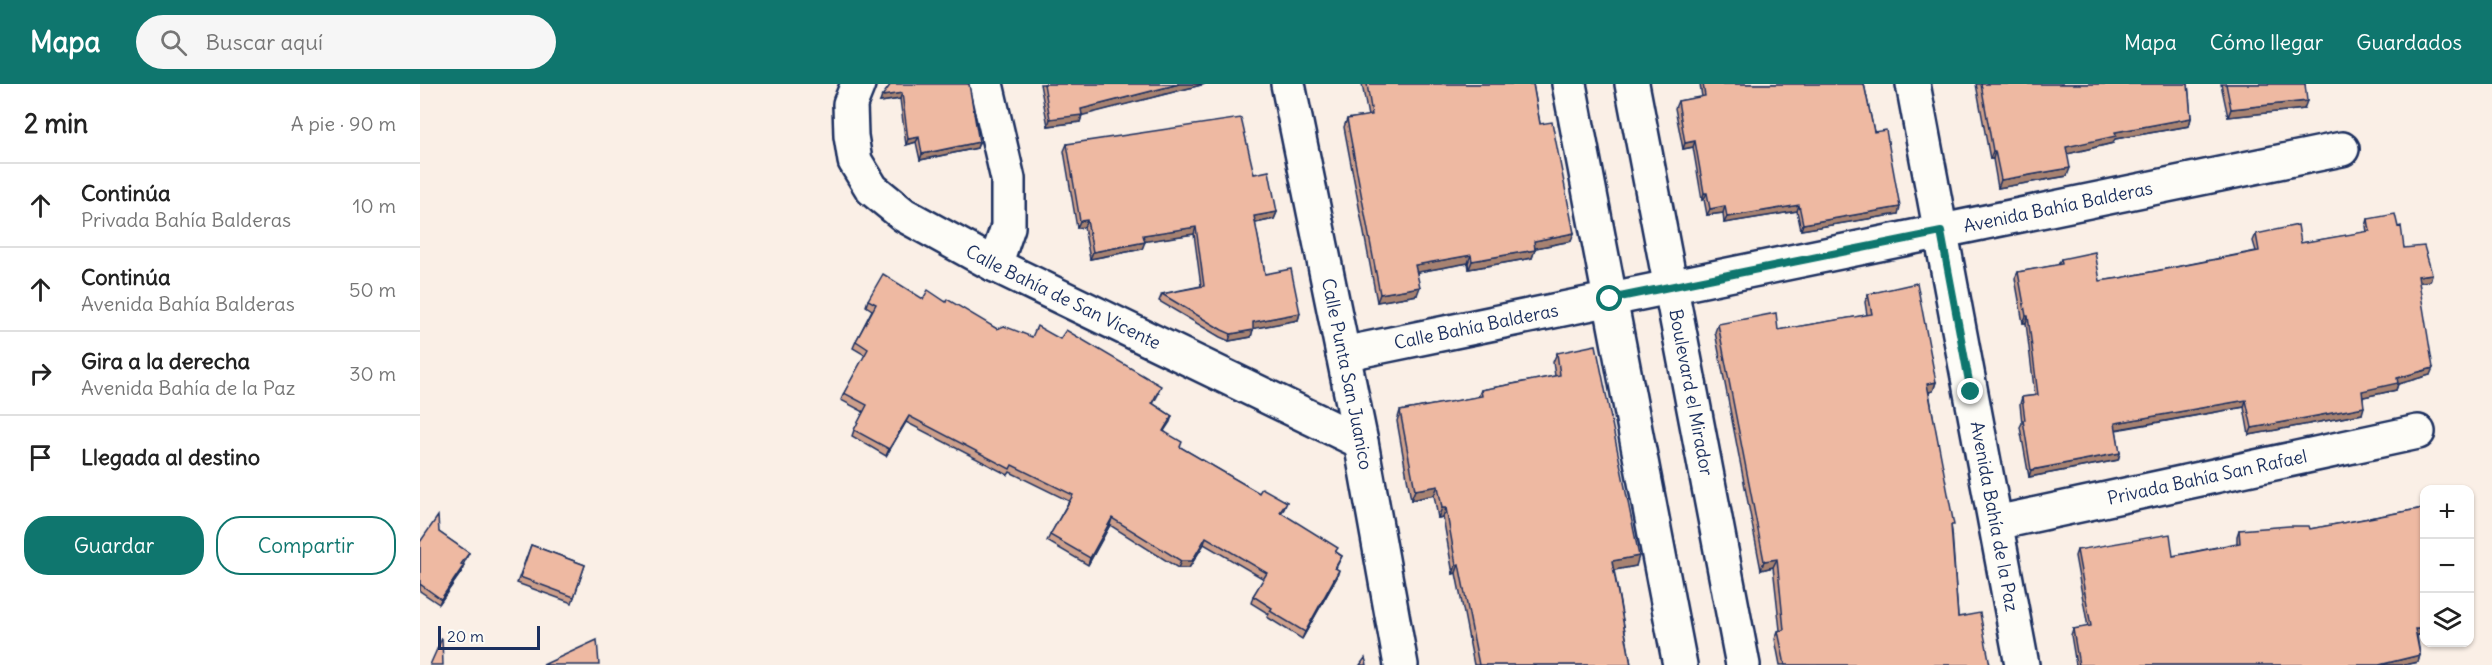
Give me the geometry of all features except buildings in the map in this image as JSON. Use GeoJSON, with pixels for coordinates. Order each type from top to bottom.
{"type":"FeatureCollection","features":[{"type":"Feature","properties":{"kind":"street","name":"Calle Bahía de San Vicente"},"geometry":{"type":"LineString","coordinates":[[858,84],[850,104],[851,136],[855,161],[872,189],[904,215],[995,266],[1361,442]]}},
{"type":"Feature","properties":{"kind":"street"},"geometry":{"type":"LineString","coordinates":[[986,84],[1008,179],[1008,227],[995,266]]}},
{"type":"Feature","properties":{"kind":"street","name":"Calle Punta San Juanico"},"geometry":{"type":"LineString","coordinates":[[1288,84],[1361,442],[1401,665]]}},
{"type":"Feature","properties":{"kind":"street"},"geometry":{"type":"LineString","coordinates":[[1569,84],[1680,665]]}},
{"type":"Feature","properties":{"kind":"street","name":"Boulevard el Mirador"},"geometry":{"type":"LineString","coordinates":[[1632,84],[1743,665]]}},
{"type":"Feature","properties":{"kind":"street","name":"Avenida Bahía de la Paz"},"geometry":{"type":"LineString","coordinates":[[1913,84],[2022,665]]}},
{"type":"Feature","properties":{"kind":"street","name":"Avenida Bahía Balderas"},"geometry":{"type":"LineString","coordinates":[[1610,299],[2342,149]]}},
{"type":"Feature","properties":{"kind":"street","name":"Calle Bahía Balderas"},"geometry":{"type":"LineString","coordinates":[[1343,354],[1610,299]]}},
{"type":"Feature","properties":{"kind":"street","name":"Privada Bahía San Rafael"},"geometry":{"type":"LineString","coordinates":[[1996,523],[2418,432]]}},
{"type":"Feature","properties":{"kind":"route"},"geometry":{"type":"LineString","coordinates":[[1610,299],[1941,232],[1971,392]]}}]}
